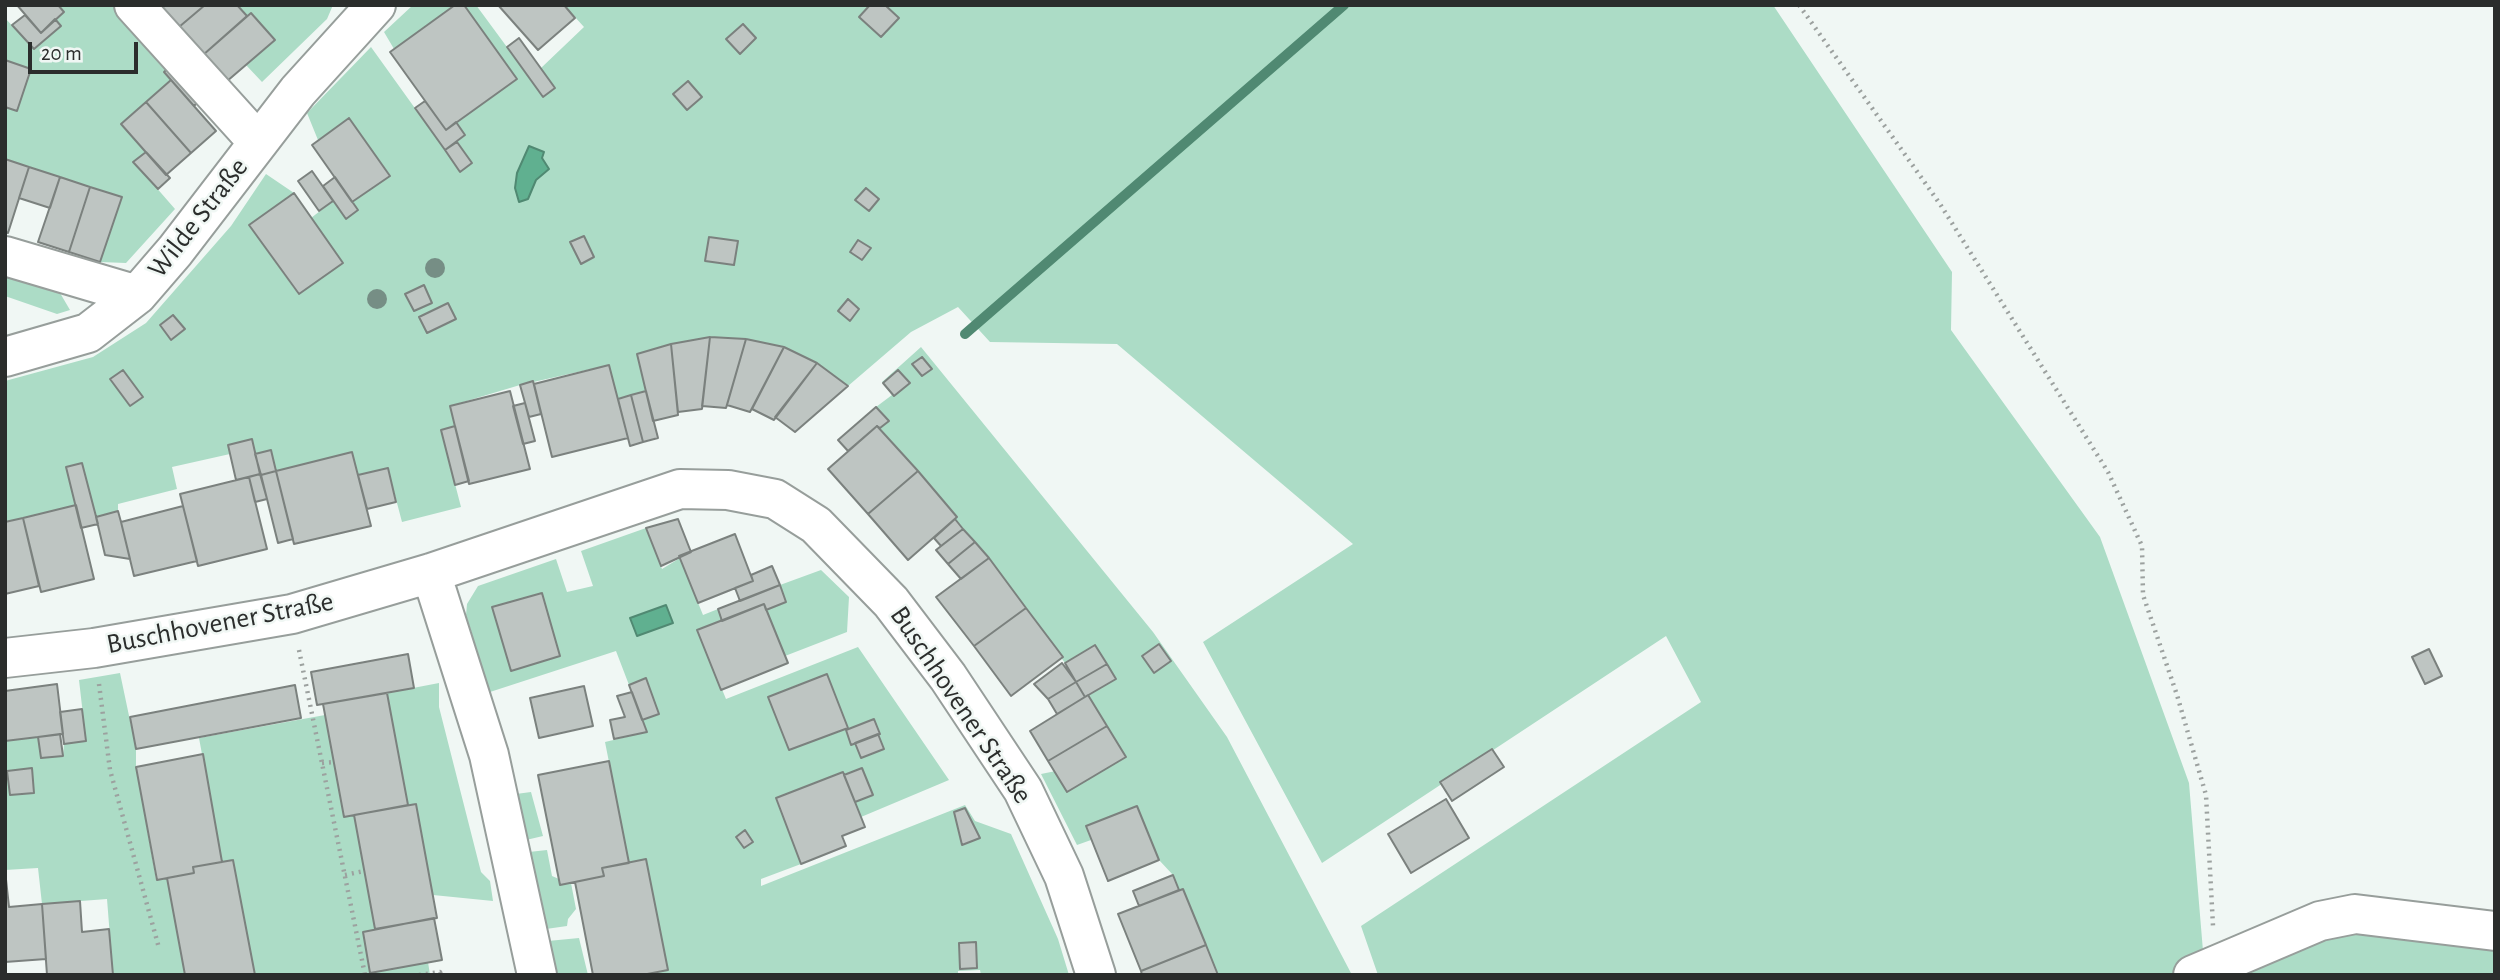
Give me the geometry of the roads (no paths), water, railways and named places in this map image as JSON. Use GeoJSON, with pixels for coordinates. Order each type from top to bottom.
{"type":"FeatureCollection","features":[{"type":"Feature","properties":{"kind":"street","name":"Wilde Straße"},"geometry":{"type":"LineString","coordinates":[[134,5],[257,141]]}},
{"type":"Feature","properties":{"kind":"street","name":"Wilde Straße"},"geometry":{"type":"LineString","coordinates":[[5,357],[88,333],[137,295],[175,251],[257,141],[375,5]]}},
{"type":"Feature","properties":{"kind":"street","name":"Wilde Straße"},"geometry":{"type":"LineString","coordinates":[[5,256],[137,295]]}},
{"type":"Feature","properties":{"kind":"street","name":"Buschhovener Straße"},"geometry":{"type":"LineString","coordinates":[[5,659],[94,648],[292,614],[431,573],[680,489],[728,490],[775,499],[817,525],[891,602],[948,677],[1023,790],[1064,876],[1096,975]]}},
{"type":"Feature","properties":{"kind":"street"},"geometry":{"type":"LineString","coordinates":[[431,573],[489,755],[537,975]]}},
{"type":"Feature","properties":{"kind":"street"},"geometry":{"type":"LineString","coordinates":[[2204,970],[2320,921],[2355,914],[2495,931]]}},
{"type":"Feature","properties":{"kind":"waterway"},"geometry":{"type":"LineString","coordinates":[[965,334],[1344,5]]}}]}
